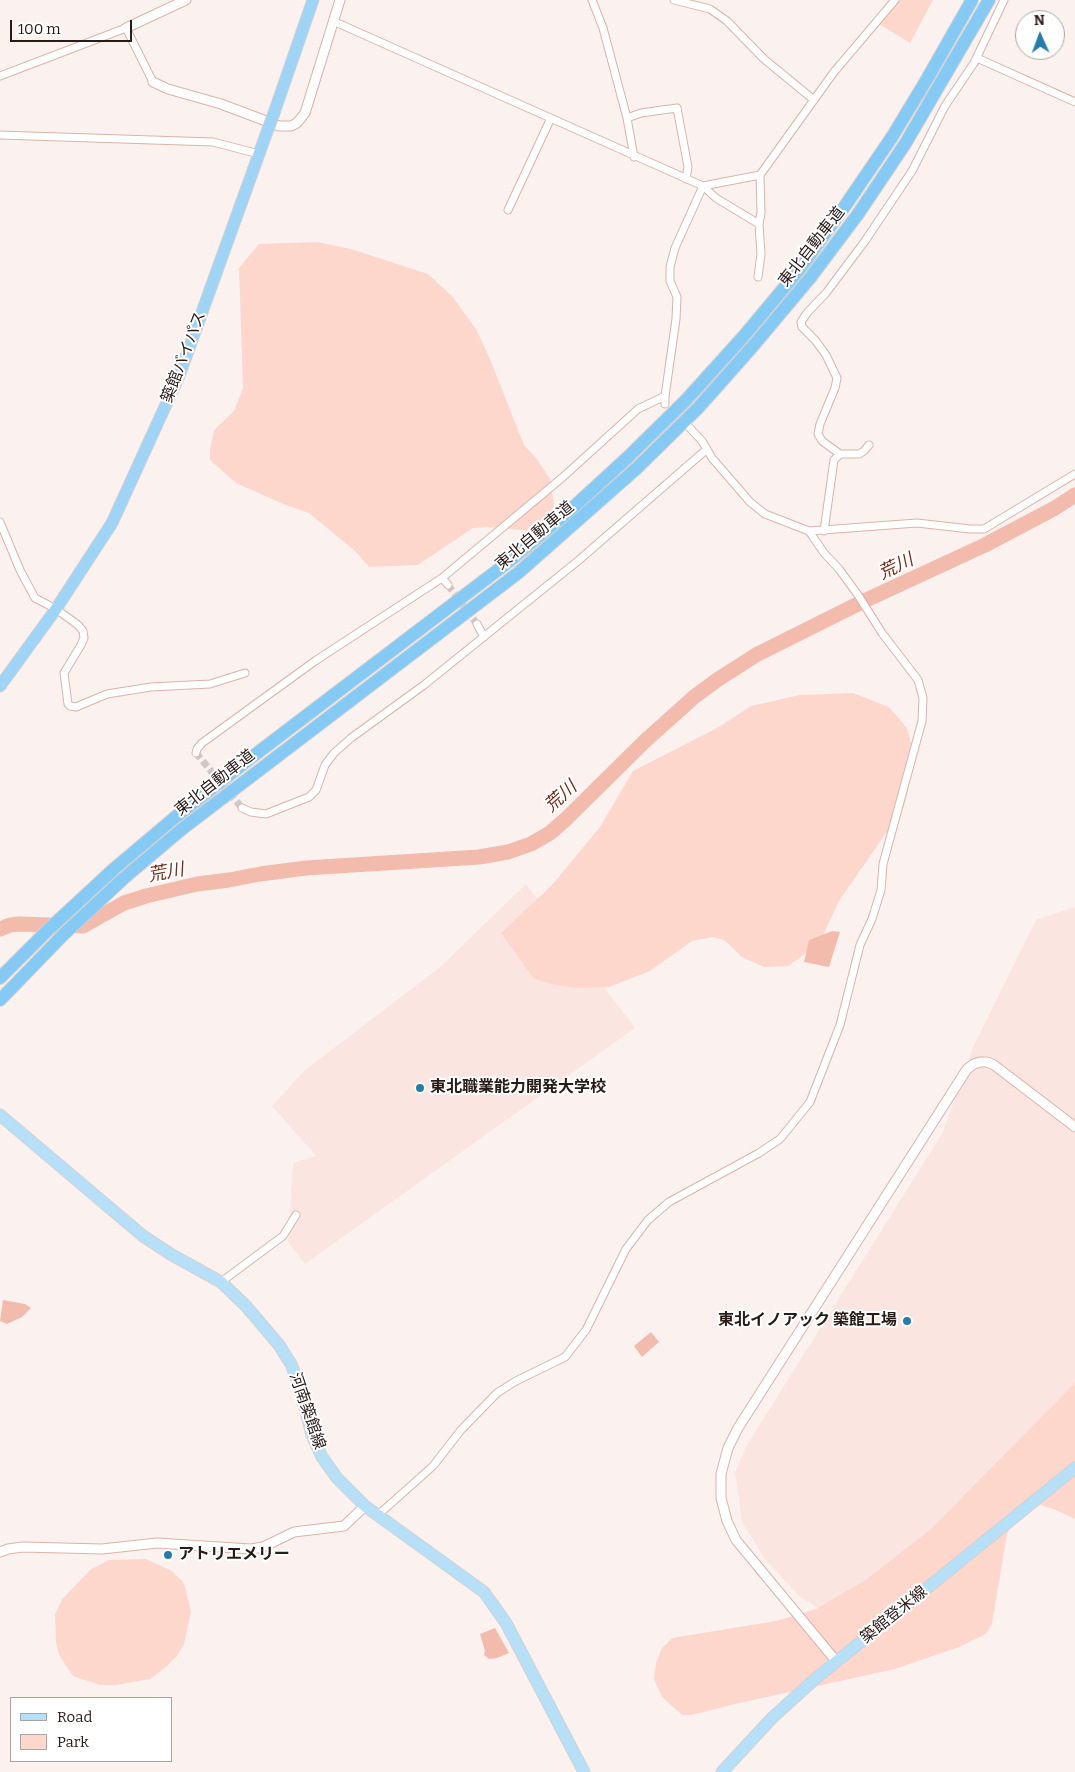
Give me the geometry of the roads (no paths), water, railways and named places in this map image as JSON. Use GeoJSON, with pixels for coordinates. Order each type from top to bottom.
{"type":"FeatureCollection","features":[{"type":"Feature","properties":{"kind":"highway","name":"築館バイパス"},"geometry":{"type":"LineString","coordinates":[[0,686],[56,610],[112,523],[179,376],[313,0]]}},
{"type":"Feature","properties":{"kind":"highway","name":"東北自動車道"},"geometry":{"type":"LineString","coordinates":[[0,978],[73,906],[180,813],[508,563],[567,513],[686,400],[743,337],[792,277],[845,206],[907,112],[972,0]]}},
{"type":"Feature","properties":{"kind":"highway","name":"東北自動車道"},"geometry":{"type":"LineString","coordinates":[[0,1000],[44,953],[182,829],[518,573],[637,468],[698,408],[810,278],[858,214],[905,144],[989,0]]}},
{"type":"Feature","properties":{"kind":"main road","name":"河南築館線"},"geometry":{"type":"LineString","coordinates":[[0,1115],[143,1236],[172,1255],[221,1282],[246,1306],[291,1364],[299,1385],[312,1435],[322,1457],[338,1478],[365,1506],[484,1592],[506,1623],[584,1772]]}},
{"type":"Feature","properties":{"kind":"main road","name":"築館登米線"},"geometry":{"type":"LineString","coordinates":[[722,1772],[772,1718],[836,1661],[1075,1468]]}},
{"type":"Feature","properties":{"kind":"street"},"geometry":{"type":"LineString","coordinates":[[0,76],[126,28],[186,0]]}},
{"type":"Feature","properties":{"kind":"street"},"geometry":{"type":"LineString","coordinates":[[126,28],[153,82],[168,89],[221,104],[279,126],[291,126],[297,123],[305,113],[340,0]]}},
{"type":"Feature","properties":{"kind":"street"},"geometry":{"type":"LineString","coordinates":[[592,0],[603,28],[627,118],[634,157]]}},
{"type":"Feature","properties":{"kind":"street"},"geometry":{"type":"LineString","coordinates":[[674,0],[710,9],[727,21],[764,59],[814,100]]}},
{"type":"Feature","properties":{"kind":"street"},"geometry":{"type":"LineString","coordinates":[[758,277],[760,254],[758,224],[761,213],[760,175],[834,72],[895,0]]}},
{"type":"Feature","properties":{"kind":"street"},"geometry":{"type":"LineString","coordinates":[[869,445],[859,454],[840,454],[822,441],[818,434],[837,378],[826,355],[815,340],[802,328],[801,322],[826,293],[885,212],[912,171],[945,106],[977,58],[1004,0]]}},
{"type":"Feature","properties":{"kind":"street"},"geometry":{"type":"LineString","coordinates":[[333,21],[634,157],[703,186],[716,198],[758,224]]}},
{"type":"Feature","properties":{"kind":"street"},"geometry":{"type":"LineString","coordinates":[[977,58],[1075,102]]}},
{"type":"Feature","properties":{"kind":"street"},"geometry":{"type":"LineString","coordinates":[[627,118],[641,113],[676,108],[688,166],[686,179]]}},
{"type":"Feature","properties":{"kind":"street"},"geometry":{"type":"LineString","coordinates":[[508,210],[551,118]]}},
{"type":"Feature","properties":{"kind":"street"},"geometry":{"type":"LineString","coordinates":[[0,135],[213,142],[258,154]]}},
{"type":"Feature","properties":{"kind":"street"},"geometry":{"type":"LineString","coordinates":[[703,186],[760,175]]}},
{"type":"Feature","properties":{"kind":"street"},"geometry":{"type":"LineString","coordinates":[[196,753],[202,743],[315,661],[442,578],[563,477],[638,409],[665,400],[676,320],[677,297],[670,281],[670,267],[675,248],[703,186]]}},
{"type":"Feature","properties":{"kind":"street"},"geometry":{"type":"LineString","coordinates":[[688,426],[702,440],[712,458],[750,502],[765,514],[811,533],[917,523],[984,529],[1075,474]]}},
{"type":"Feature","properties":{"kind":"street"},"geometry":{"type":"LineString","coordinates":[[242,808],[251,812],[266,814],[309,797],[316,790],[325,765],[334,753],[351,738],[424,685],[580,560],[707,449]]}},
{"type":"Feature","properties":{"kind":"street"},"geometry":{"type":"LineString","coordinates":[[824,531],[834,460],[840,454]]}},
{"type":"Feature","properties":{"kind":"street"},"geometry":{"type":"LineString","coordinates":[[0,522],[20,570],[35,598],[78,624],[83,631],[84,638],[81,645],[64,673],[68,704],[70,706],[76,706],[107,694],[150,687],[210,684],[245,673]]}},
{"type":"Feature","properties":{"kind":"street"},"geometry":{"type":"LineString","coordinates":[[378,1515],[433,1466],[461,1430],[497,1393],[516,1381],[565,1357],[586,1330],[626,1250],[648,1220],[669,1202],[759,1153],[780,1139],[810,1102],[840,1025],[860,945],[872,919],[881,890],[886,849],[922,721],[924,698],[918,680],[872,618],[858,595],[820,548],[811,533]]}},
{"type":"Feature","properties":{"kind":"street"},"geometry":{"type":"LineString","coordinates":[[442,578],[448,585]]}},
{"type":"Feature","properties":{"kind":"street"},"geometry":{"type":"LineString","coordinates":[[476,624],[484,637]]}},
{"type":"Feature","properties":{"kind":"street"},"geometry":{"type":"LineString","coordinates":[[836,1661],[736,1540],[727,1521],[721,1498],[721,1474],[728,1448],[738,1428],[967,1069],[980,1062],[994,1065],[1075,1127]]}},
{"type":"Feature","properties":{"kind":"street"},"geometry":{"type":"LineString","coordinates":[[221,1282],[283,1236],[296,1214]]}},
{"type":"Feature","properties":{"kind":"street"},"geometry":{"type":"LineString","coordinates":[[0,1552],[23,1547],[102,1549],[157,1543],[251,1550],[263,1547],[294,1532],[344,1526],[365,1506]]}},
{"type":"Feature","properties":{"kind":"waterway","name":"荒川"},"geometry":{"type":"LineString","coordinates":[[0,929],[19,924],[83,926],[124,903],[197,884],[306,868],[479,857],[508,852],[531,844],[550,833],[566,819],[645,741],[694,697],[717,680],[756,655],[864,601],[985,545],[1055,508],[1075,495]]}},
{"type":"Feature","properties":{"kind":"tunnel"},"geometry":{"type":"LineString","coordinates":[[448,585],[477,624]]}},
{"type":"Feature","properties":{"kind":"tunnel"},"geometry":{"type":"LineString","coordinates":[[196,753],[242,808]]}},
{"type":"Feature","properties":{"kind":"place","name":"東北職業能力開発大学校"},"geometry":{"type":"Point","coordinates":[420,1088]}},
{"type":"Feature","properties":{"kind":"place","name":"東北イノアック 築館工場"},"geometry":{"type":"Point","coordinates":[907,1321]}},
{"type":"Feature","properties":{"kind":"place","name":"アトリエメリー"},"geometry":{"type":"Point","coordinates":[168,1555]}}]}
